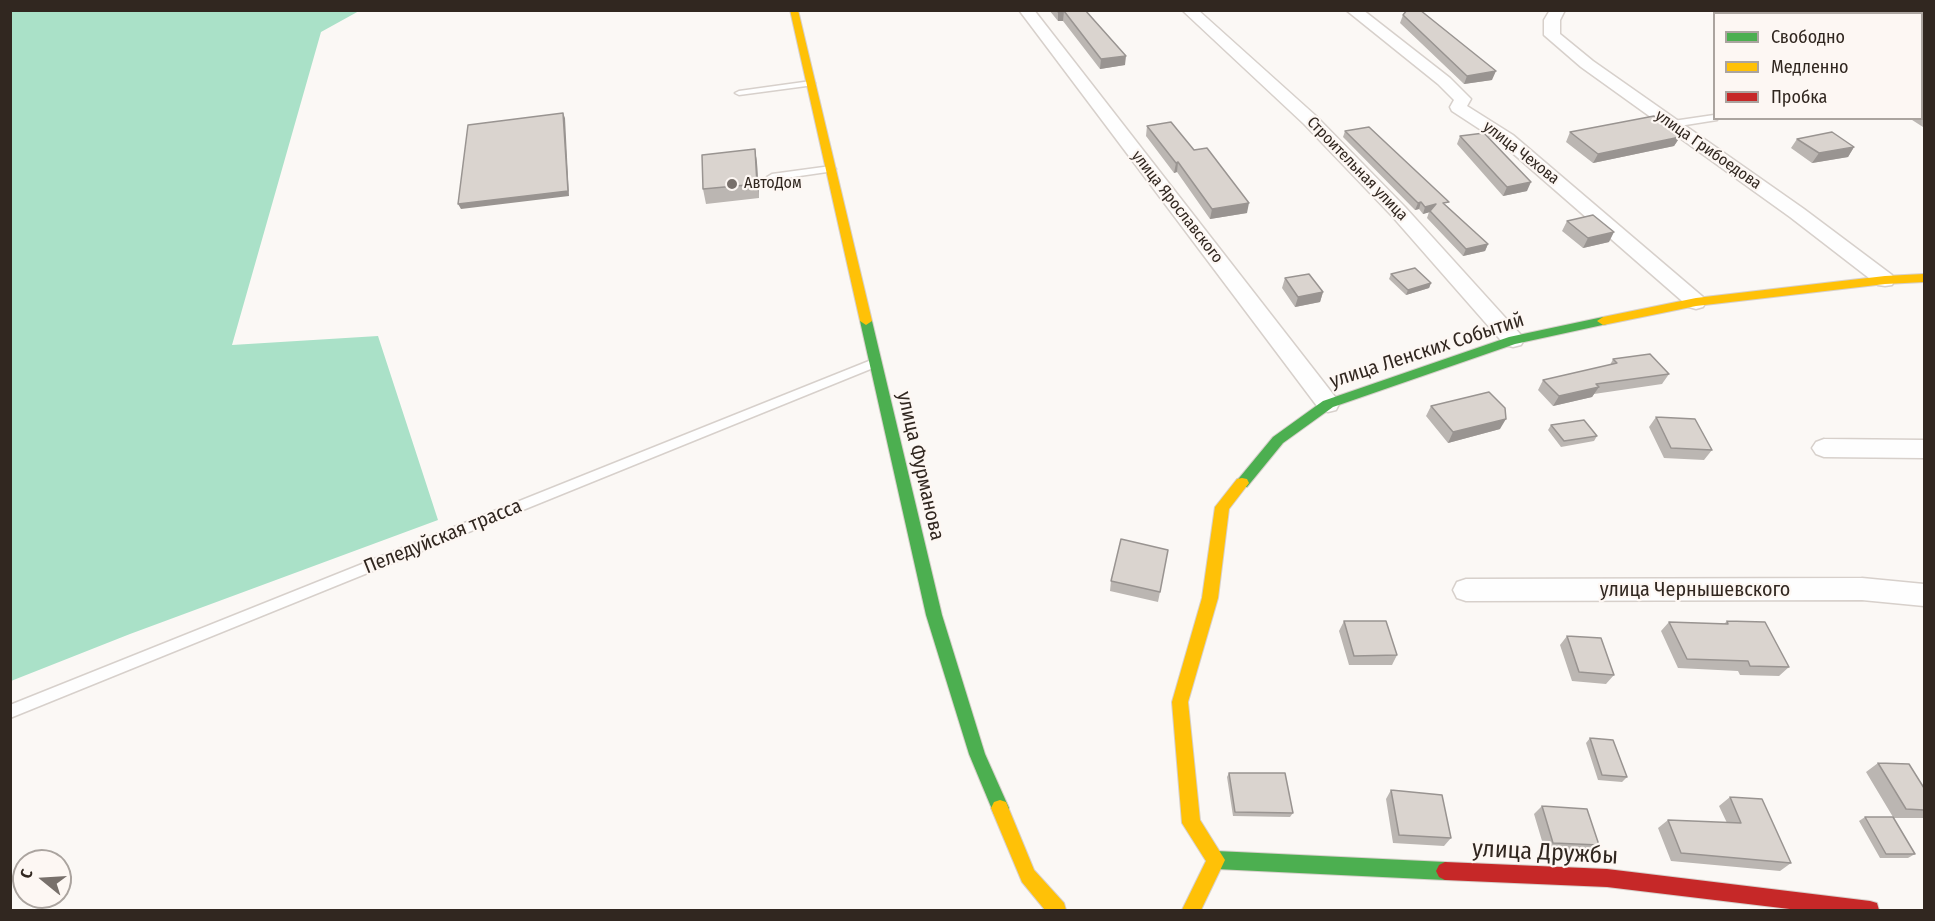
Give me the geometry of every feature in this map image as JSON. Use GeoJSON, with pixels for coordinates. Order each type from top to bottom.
{"type":"FeatureCollection","features":[{"type":"Feature","properties":{"kind":"street","name":"улица Фурманова"},"geometry":{"type":"LineString","coordinates":[[794,10],[934,615],[977,754],[1028,876],[1058,910]]}},
{"type":"Feature","properties":{"kind":"street","name":"улица Ярославского"},"geometry":{"type":"LineString","coordinates":[[1026,10],[1328,404]]}},
{"type":"Feature","properties":{"kind":"street","name":"Строительная улица"},"geometry":{"type":"LineString","coordinates":[[1189,10],[1310,120],[1398,211],[1513,340]]}},
{"type":"Feature","properties":{"kind":"street","name":"улица Чехова"},"geometry":{"type":"LineString","coordinates":[[1353,10],[1412,55],[1463,99],[1458,106],[1507,139],[1695,302]]}},
{"type":"Feature","properties":{"kind":"street","name":"улица Грибоедова"},"geometry":{"type":"LineString","coordinates":[[1558,10],[1552,20],[1552,35],[1587,64],[1797,213],[1885,280]]}},
{"type":"Feature","properties":{"kind":"street","name":"улица Ленских Событий"},"geometry":{"type":"LineString","coordinates":[[1216,860],[1191,823],[1180,702],[1210,598],[1222,507],[1278,440],[1328,404],[1513,340],[1695,302],[1885,280],[1924,278]]}},
{"type":"Feature","properties":{"kind":"street"},"geometry":{"type":"LineString","coordinates":[[1824,448],[1924,449]]}},
{"type":"Feature","properties":{"kind":"street","name":"улица Чернышевского"},"geometry":{"type":"LineString","coordinates":[[1466,590],[1862,589],[1924,595]]}},
{"type":"Feature","properties":{"kind":"street"},"geometry":{"type":"LineString","coordinates":[[1191,910],[1216,860]]}},
{"type":"Feature","properties":{"kind":"street","name":"улица Дружбы"},"geometry":{"type":"LineString","coordinates":[[1216,860],[1607,878],[1870,910]]}},
{"type":"Feature","properties":{"kind":"lane"},"geometry":{"type":"LineString","coordinates":[[739,93],[811,83]]}},
{"type":"Feature","properties":{"kind":"lane"},"geometry":{"type":"LineString","coordinates":[[1672,124],[1713,118]]}},
{"type":"Feature","properties":{"kind":"lane"},"geometry":{"type":"LineString","coordinates":[[772,177],[831,169]]}},
{"type":"Feature","properties":{"kind":"lane","name":"Пеледуйская трасса"},"geometry":{"type":"LineString","coordinates":[[10,712],[876,363]]}},
{"type":"Feature","properties":{"kind":"green space"},"geometry":{"type":"Polygon","coordinates":[[[11,10],[359,11],[321,32],[232,345],[378,336],[438,520],[130,634],[11,681],[11,10]]]}},
{"type":"Feature","properties":{"kind":"building"},"geometry":{"type":"Polygon","coordinates":[[[1057,10],[1085,10],[1126,56],[1101,59],[1064,11],[1058,12],[1057,10]]]}},
{"type":"Feature","properties":{"kind":"building"},"geometry":{"type":"Polygon","coordinates":[[[1407,10],[1420,10],[1496,71],[1467,76],[1403,15],[1407,10]]]}},
{"type":"Feature","properties":{"kind":"building"},"geometry":{"type":"Polygon","coordinates":[[[563,113],[568,191],[458,204],[468,125],[563,113]]]}},
{"type":"Feature","properties":{"kind":"building"},"geometry":{"type":"Polygon","coordinates":[[[1654,116],[1680,137],[1598,154],[1570,132],[1654,116]]]}},
{"type":"Feature","properties":{"kind":"building"},"geometry":{"type":"Polygon","coordinates":[[[1171,122],[1194,150],[1207,148],[1249,203],[1212,209],[1178,162],[1176,163],[1147,126],[1171,122]]]}},
{"type":"Feature","properties":{"kind":"building"},"geometry":{"type":"Polygon","coordinates":[[[1369,127],[1449,202],[1443,203],[1488,244],[1466,249],[1430,211],[1436,204],[1425,207],[1421,202],[1418,203],[1345,131],[1369,127]]]}},
{"type":"Feature","properties":{"kind":"building"},"geometry":{"type":"Polygon","coordinates":[[[1832,132],[1854,147],[1819,153],[1797,139],[1832,132]]]}},
{"type":"Feature","properties":{"kind":"building"},"geometry":{"type":"Polygon","coordinates":[[[1484,133],[1531,182],[1507,187],[1460,136],[1484,133]]]}},
{"type":"Feature","properties":{"kind":"building"},"geometry":{"type":"Polygon","coordinates":[[[755,149],[757,184],[703,189],[702,155],[755,149]]]}},
{"type":"Feature","properties":{"kind":"building"},"geometry":{"type":"Polygon","coordinates":[[[1593,215],[1614,232],[1588,238],[1567,221],[1593,215]]]}},
{"type":"Feature","properties":{"kind":"building"},"geometry":{"type":"Polygon","coordinates":[[[1415,268],[1431,283],[1408,290],[1391,274],[1415,268]]]}},
{"type":"Feature","properties":{"kind":"building"},"geometry":{"type":"Polygon","coordinates":[[[1309,274],[1323,292],[1298,297],[1285,278],[1309,274]]]}},
{"type":"Feature","properties":{"kind":"building"},"geometry":{"type":"Polygon","coordinates":[[[1650,354],[1669,374],[1596,384],[1599,387],[1559,396],[1543,380],[1617,363],[1613,359],[1650,354]]]}},
{"type":"Feature","properties":{"kind":"building"},"geometry":{"type":"Polygon","coordinates":[[[1489,392],[1505,408],[1506,419],[1453,432],[1431,406],[1489,392]]]}},
{"type":"Feature","properties":{"kind":"building"},"geometry":{"type":"Polygon","coordinates":[[[1656,417],[1695,419],[1712,450],[1671,448],[1656,417]]]}},
{"type":"Feature","properties":{"kind":"building"},"geometry":{"type":"Polygon","coordinates":[[[1584,420],[1597,436],[1564,441],[1551,425],[1584,420]]]}},
{"type":"Feature","properties":{"kind":"building"},"geometry":{"type":"Polygon","coordinates":[[[1121,539],[1168,550],[1160,592],[1111,581],[1121,539]]]}},
{"type":"Feature","properties":{"kind":"building"},"geometry":{"type":"Polygon","coordinates":[[[1344,621],[1386,621],[1397,655],[1354,656],[1344,621]]]}},
{"type":"Feature","properties":{"kind":"building"},"geometry":{"type":"Polygon","coordinates":[[[1727,621],[1765,622],[1789,667],[1750,666],[1748,661],[1687,659],[1669,622],[1728,624],[1727,621]]]}},
{"type":"Feature","properties":{"kind":"building"},"geometry":{"type":"Polygon","coordinates":[[[1567,636],[1601,638],[1614,675],[1579,672],[1567,636]]]}},
{"type":"Feature","properties":{"kind":"building"},"geometry":{"type":"Polygon","coordinates":[[[1590,738],[1613,740],[1627,777],[1602,775],[1590,738]]]}},
{"type":"Feature","properties":{"kind":"building"},"geometry":{"type":"Polygon","coordinates":[[[1878,763],[1909,764],[1924,788],[1924,810],[1906,809],[1878,763]]]}},
{"type":"Feature","properties":{"kind":"building"},"geometry":{"type":"Polygon","coordinates":[[[1229,773],[1285,773],[1293,813],[1235,812],[1229,773]]]}},
{"type":"Feature","properties":{"kind":"building"},"geometry":{"type":"Polygon","coordinates":[[[1391,790],[1442,795],[1451,838],[1399,835],[1391,790]]]}},
{"type":"Feature","properties":{"kind":"building"},"geometry":{"type":"Polygon","coordinates":[[[1730,797],[1762,799],[1791,863],[1681,853],[1668,820],[1741,823],[1730,797]]]}},
{"type":"Feature","properties":{"kind":"building"},"geometry":{"type":"Polygon","coordinates":[[[1542,806],[1587,809],[1599,845],[1553,843],[1542,806]]]}},
{"type":"Feature","properties":{"kind":"building"},"geometry":{"type":"Polygon","coordinates":[[[1865,817],[1893,817],[1915,854],[1886,854],[1865,817]]]}},
{"type":"Feature","properties":{"kind":"traffic: fast"},"geometry":{"type":"LineString","coordinates":[[866,321],[934,615],[977,754],[1000,808]]}},
{"type":"Feature","properties":{"kind":"traffic: fast"},"geometry":{"type":"LineString","coordinates":[[1242,483],[1278,440],[1328,404],[1513,340],[1603,321]]}},
{"type":"Feature","properties":{"kind":"traffic: fast"},"geometry":{"type":"LineString","coordinates":[[1216,860],[1445,871]]}},
{"type":"Feature","properties":{"kind":"traffic: slow"},"geometry":{"type":"LineString","coordinates":[[794,10],[866,321]]}},
{"type":"Feature","properties":{"kind":"traffic: slow"},"geometry":{"type":"LineString","coordinates":[[1603,321],[1696,302],[1885,280],[1924,278]]}},
{"type":"Feature","properties":{"kind":"traffic: slow"},"geometry":{"type":"LineString","coordinates":[[1191,910],[1216,860],[1191,823],[1180,702],[1210,598],[1222,507],[1242,483]]}},
{"type":"Feature","properties":{"kind":"traffic: slow"},"geometry":{"type":"LineString","coordinates":[[1000,808],[1028,876],[1057,910]]}},
{"type":"Feature","properties":{"kind":"traffic: jam"},"geometry":{"type":"LineString","coordinates":[[1445,871],[1607,878],[1870,910]]}},
{"type":"Feature","properties":{"kind":"place","name":"АвтоДом"},"geometry":{"type":"Point","coordinates":[732,184]}}]}
